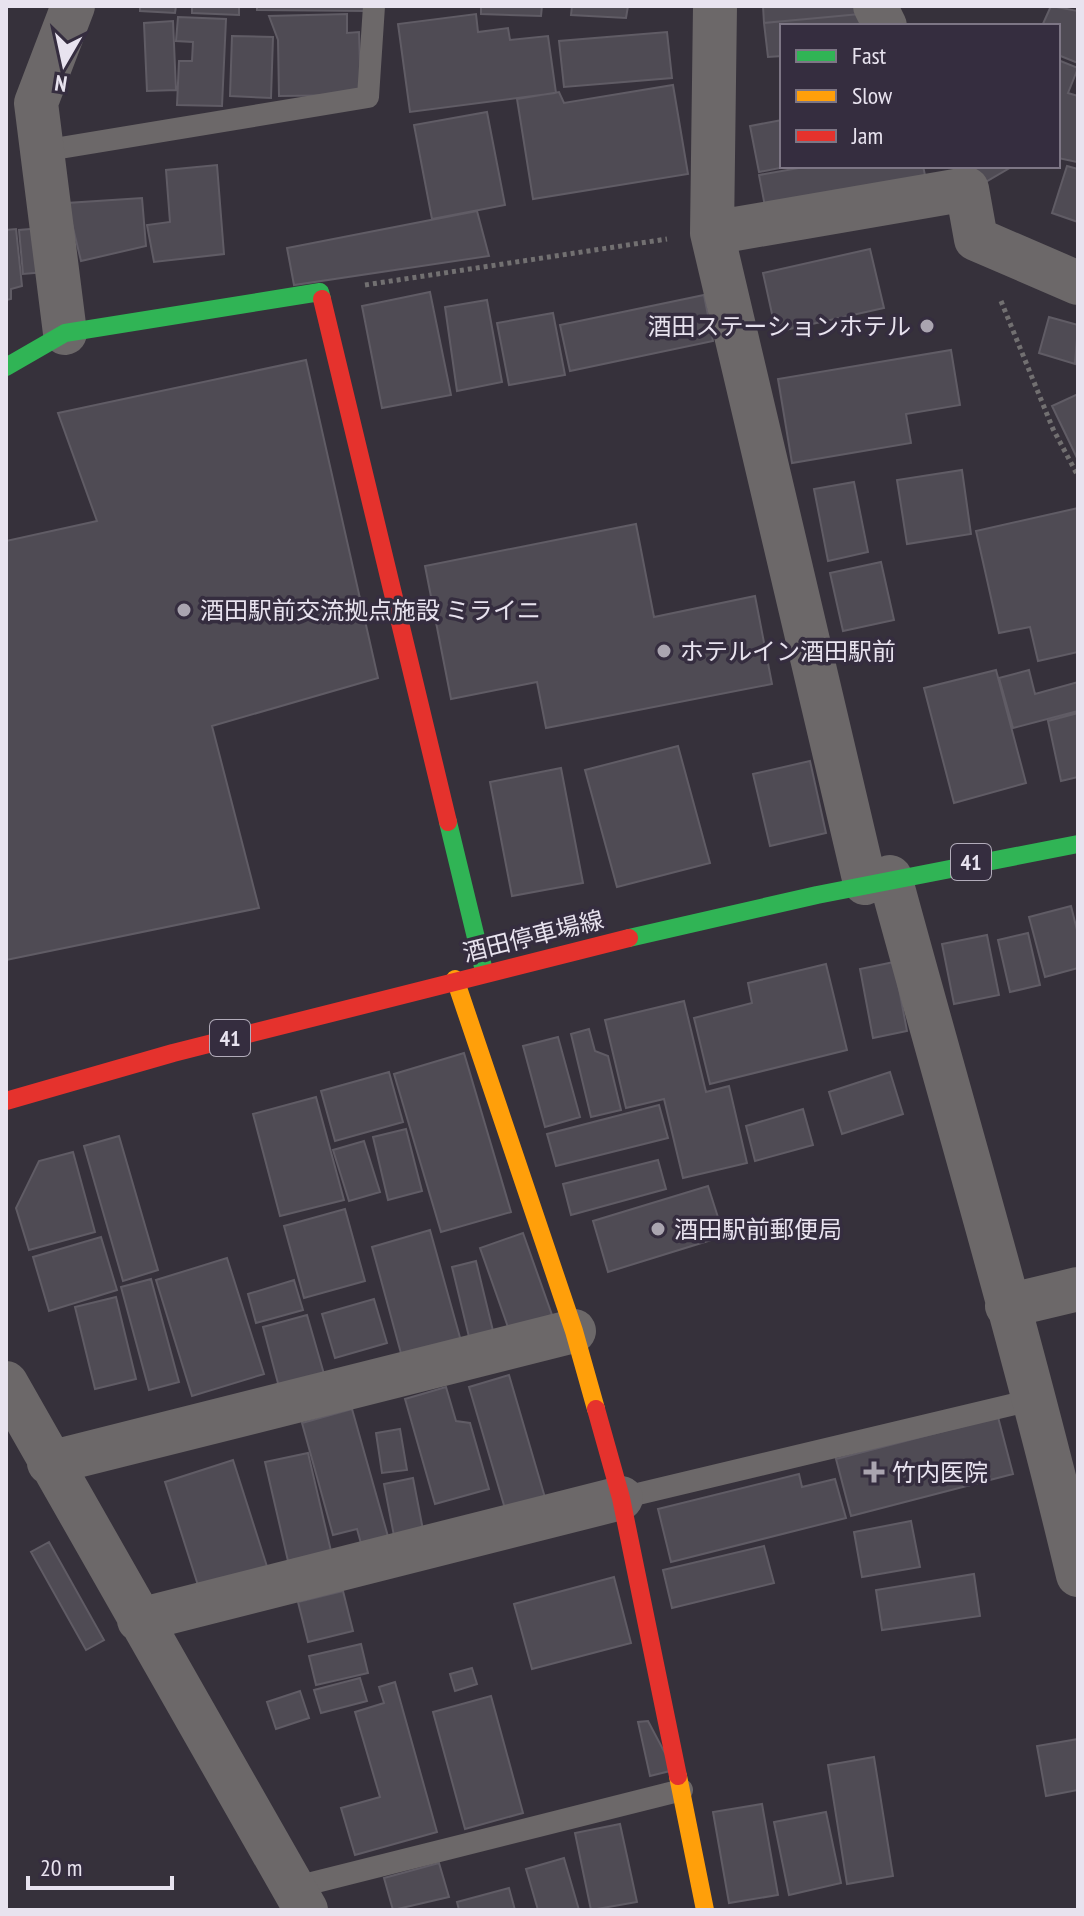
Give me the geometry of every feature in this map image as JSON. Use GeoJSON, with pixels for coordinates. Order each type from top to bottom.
{"type":"FeatureCollection","features":[{"type":"Feature","properties":{"kind":"street"},"geometry":{"type":"LineString","coordinates":[[65,333],[36,103],[73,6]]}},
{"type":"Feature","properties":{"kind":"street"},"geometry":{"type":"LineString","coordinates":[[715,6],[712,233],[878,880],[1036,1399],[1078,1575]]}},
{"type":"Feature","properties":{"kind":"street"},"geometry":{"type":"LineString","coordinates":[[875,6],[884,24]]}},
{"type":"Feature","properties":{"kind":"street"},"geometry":{"type":"LineString","coordinates":[[712,233],[961,177],[976,239],[1078,283]]}},
{"type":"Feature","properties":{"kind":"street"},"geometry":{"type":"LineString","coordinates":[[6,367],[65,333],[320,292],[484,971]]}},
{"type":"Feature","properties":{"kind":"street","name":"酒田停車場線"},"geometry":{"type":"LineString","coordinates":[[6,1101],[45,1087],[484,971],[878,880],[1078,844]]}},
{"type":"Feature","properties":{"kind":"street"},"geometry":{"type":"LineString","coordinates":[[455,979],[574,1331],[621,1498],[705,1910]]}},
{"type":"Feature","properties":{"kind":"street"},"geometry":{"type":"LineString","coordinates":[[1007,1306],[1078,1289]]}},
{"type":"Feature","properties":{"kind":"street"},"geometry":{"type":"LineString","coordinates":[[49,1463],[574,1331]]}},
{"type":"Feature","properties":{"kind":"street"},"geometry":{"type":"LineString","coordinates":[[6,1383],[299,1899]]}},
{"type":"Feature","properties":{"kind":"street"},"geometry":{"type":"LineString","coordinates":[[139,1620],[621,1498]]}},
{"type":"Feature","properties":{"kind":"lane"},"geometry":{"type":"LineString","coordinates":[[42,151],[368,97],[374,6]]}},
{"type":"Feature","properties":{"kind":"lane"},"geometry":{"type":"LineString","coordinates":[[621,1498],[1036,1399]]}},
{"type":"Feature","properties":{"kind":"lane"},"geometry":{"type":"LineString","coordinates":[[299,1899],[682,1790]]}},
{"type":"Feature","properties":{"kind":"path"},"geometry":{"type":"LineString","coordinates":[[320,292],[712,233]]}},
{"type":"Feature","properties":{"kind":"path"},"geometry":{"type":"LineString","coordinates":[[976,239],[1053,429],[1078,476]]}},
{"type":"Feature","properties":{"kind":"building"},"geometry":{"type":"Polygon","coordinates":[[[140,6],[176,6],[175,13],[140,11],[140,6]]]}},
{"type":"Feature","properties":{"kind":"building"},"geometry":{"type":"Polygon","coordinates":[[[192,6],[239,6],[239,15],[192,13],[192,6]]]}},
{"type":"Feature","properties":{"kind":"building"},"geometry":{"type":"Polygon","coordinates":[[[257,6],[365,6],[365,11],[257,10],[257,6]]]}},
{"type":"Feature","properties":{"kind":"building"},"geometry":{"type":"Polygon","coordinates":[[[481,6],[542,6],[541,16],[481,14],[481,6]]]}},
{"type":"Feature","properties":{"kind":"building"},"geometry":{"type":"Polygon","coordinates":[[[572,6],[628,6],[626,18],[571,15],[572,6]]]}},
{"type":"Feature","properties":{"kind":"building"},"geometry":{"type":"Polygon","coordinates":[[[763,6],[866,6],[871,13],[764,23],[763,6]]]}},
{"type":"Feature","properties":{"kind":"building"},"geometry":{"type":"Polygon","coordinates":[[[1051,6],[1078,11],[1078,63],[1060,56],[1060,24],[1043,24],[1051,6]]]}},
{"type":"Feature","properties":{"kind":"building"},"geometry":{"type":"Polygon","coordinates":[[[871,13],[872,24],[780,24],[780,56],[768,57],[764,23],[871,13]]]}},
{"type":"Feature","properties":{"kind":"building"},"geometry":{"type":"Polygon","coordinates":[[[347,14],[347,33],[359,32],[361,95],[279,96],[278,40],[269,16],[347,14]]]}},
{"type":"Feature","properties":{"kind":"building"},"geometry":{"type":"Polygon","coordinates":[[[476,14],[478,32],[508,28],[510,40],[548,36],[556,93],[410,112],[398,24],[476,14]]]}},
{"type":"Feature","properties":{"kind":"building"},"geometry":{"type":"Polygon","coordinates":[[[178,17],[226,19],[222,106],[177,105],[179,61],[192,61],[193,42],[176,41],[178,17]]]}},
{"type":"Feature","properties":{"kind":"building"},"geometry":{"type":"Polygon","coordinates":[[[173,21],[176,90],[147,91],[144,23],[173,21]]]}},
{"type":"Feature","properties":{"kind":"building"},"geometry":{"type":"Polygon","coordinates":[[[667,32],[672,78],[564,87],[559,41],[667,32]]]}},
{"type":"Feature","properties":{"kind":"building"},"geometry":{"type":"Polygon","coordinates":[[[232,36],[273,37],[271,98],[230,96],[232,36]]]}},
{"type":"Feature","properties":{"kind":"building"},"geometry":{"type":"Polygon","coordinates":[[[1060,61],[1078,68],[1068,93],[1078,96],[1077,162],[1060,158],[1060,61]]]}},
{"type":"Feature","properties":{"kind":"building"},"geometry":{"type":"Polygon","coordinates":[[[673,85],[688,174],[533,199],[517,99],[559,92],[564,103],[673,85]]]}},
{"type":"Feature","properties":{"kind":"building"},"geometry":{"type":"Polygon","coordinates":[[[487,112],[505,205],[432,219],[414,125],[487,112]]]}},
{"type":"Feature","properties":{"kind":"building"},"geometry":{"type":"Polygon","coordinates":[[[780,120],[780,168],[759,172],[750,126],[780,120]]]}},
{"type":"Feature","properties":{"kind":"building"},"geometry":{"type":"Polygon","coordinates":[[[217,165],[224,254],[154,262],[147,225],[170,222],[166,170],[217,165]]]}},
{"type":"Feature","properties":{"kind":"building"},"geometry":{"type":"Polygon","coordinates":[[[1067,166],[1078,169],[1078,222],[1052,213],[1067,166]]]}},
{"type":"Feature","properties":{"kind":"building"},"geometry":{"type":"Polygon","coordinates":[[[799,168],[923,168],[928,189],[767,217],[759,175],[799,168]]]}},
{"type":"Feature","properties":{"kind":"building"},"geometry":{"type":"Polygon","coordinates":[[[973,168],[1010,168],[982,184],[973,168]]]}},
{"type":"Feature","properties":{"kind":"building"},"geometry":{"type":"Polygon","coordinates":[[[142,198],[146,246],[81,261],[67,203],[142,198]]]}},
{"type":"Feature","properties":{"kind":"building"},"geometry":{"type":"Polygon","coordinates":[[[477,211],[489,256],[294,285],[287,248],[477,211]]]}},
{"type":"Feature","properties":{"kind":"building"},"geometry":{"type":"Polygon","coordinates":[[[42,228],[46,272],[23,274],[19,230],[42,228]]]}},
{"type":"Feature","properties":{"kind":"building"},"geometry":{"type":"Polygon","coordinates":[[[16,229],[22,286],[11,289],[11,299],[6,300],[6,230],[16,229]]]}},
{"type":"Feature","properties":{"kind":"building"},"geometry":{"type":"Polygon","coordinates":[[[870,249],[884,308],[776,332],[763,273],[870,249]]]}},
{"type":"Feature","properties":{"kind":"building"},"geometry":{"type":"Polygon","coordinates":[[[430,292],[451,395],[382,408],[362,306],[430,292]]]}},
{"type":"Feature","properties":{"kind":"building"},"geometry":{"type":"Polygon","coordinates":[[[704,295],[713,341],[570,371],[560,325],[704,295]]]}},
{"type":"Feature","properties":{"kind":"building"},"geometry":{"type":"Polygon","coordinates":[[[487,300],[502,382],[457,391],[445,307],[487,300]]]}},
{"type":"Feature","properties":{"kind":"building"},"geometry":{"type":"Polygon","coordinates":[[[553,313],[565,375],[509,385],[497,323],[553,313]]]}},
{"type":"Feature","properties":{"kind":"building"},"geometry":{"type":"Polygon","coordinates":[[[1049,317],[1078,325],[1075,364],[1039,353],[1049,317]]]}},
{"type":"Feature","properties":{"kind":"building"},"geometry":{"type":"Polygon","coordinates":[[[951,350],[960,405],[906,414],[911,443],[792,463],[778,379],[951,350]]]}},
{"type":"Feature","properties":{"kind":"building","name":"酒田駅前交流拠点施設 ミライニ"},"geometry":{"type":"Polygon","coordinates":[[[306,360],[378,678],[212,726],[259,908],[6,960],[6,541],[97,521],[58,413],[306,360]]]}},
{"type":"Feature","properties":{"kind":"building"},"geometry":{"type":"Polygon","coordinates":[[[1078,394],[1078,460],[1052,406],[1078,394]]]}},
{"type":"Feature","properties":{"kind":"building"},"geometry":{"type":"Polygon","coordinates":[[[962,470],[971,534],[907,544],[897,480],[962,470]]]}},
{"type":"Feature","properties":{"kind":"building"},"geometry":{"type":"Polygon","coordinates":[[[854,482],[868,552],[828,561],[814,489],[854,482]]]}},
{"type":"Feature","properties":{"kind":"building"},"geometry":{"type":"Polygon","coordinates":[[[1078,508],[1078,652],[1038,661],[1030,627],[999,633],[976,531],[1078,508]]]}},
{"type":"Feature","properties":{"kind":"building"},"geometry":{"type":"Polygon","coordinates":[[[636,524],[654,617],[755,596],[772,684],[546,728],[537,682],[451,699],[425,566],[636,524]]]}},
{"type":"Feature","properties":{"kind":"building"},"geometry":{"type":"Polygon","coordinates":[[[881,562],[894,620],[843,631],[830,573],[881,562]]]}},
{"type":"Feature","properties":{"kind":"building"},"geometry":{"type":"Polygon","coordinates":[[[996,670],[1026,783],[954,803],[924,688],[996,670]]]}},
{"type":"Feature","properties":{"kind":"building"},"geometry":{"type":"Polygon","coordinates":[[[1029,670],[1035,694],[1078,682],[1078,711],[1013,728],[999,678],[1029,670]]]}},
{"type":"Feature","properties":{"kind":"building"},"geometry":{"type":"Polygon","coordinates":[[[1078,713],[1078,777],[1061,781],[1048,721],[1078,713]]]}},
{"type":"Feature","properties":{"kind":"building"},"geometry":{"type":"Polygon","coordinates":[[[678,746],[710,863],[617,887],[585,770],[678,746]]]}},
{"type":"Feature","properties":{"kind":"building"},"geometry":{"type":"Polygon","coordinates":[[[810,761],[826,833],[770,846],[753,774],[810,761]]]}},
{"type":"Feature","properties":{"kind":"building"},"geometry":{"type":"Polygon","coordinates":[[[561,768],[583,883],[512,896],[490,782],[561,768]]]}},
{"type":"Feature","properties":{"kind":"building"},"geometry":{"type":"Polygon","coordinates":[[[1071,906],[1078,934],[1078,968],[1045,977],[1029,917],[1071,906]]]}},
{"type":"Feature","properties":{"kind":"building"},"geometry":{"type":"Polygon","coordinates":[[[1028,933],[1040,985],[1010,992],[998,940],[1028,933]]]}},
{"type":"Feature","properties":{"kind":"building"},"geometry":{"type":"Polygon","coordinates":[[[987,935],[999,995],[954,1004],[942,944],[987,935]]]}},
{"type":"Feature","properties":{"kind":"building"},"geometry":{"type":"Polygon","coordinates":[[[894,962],[907,1031],[873,1038],[860,969],[894,962]]]}},
{"type":"Feature","properties":{"kind":"building"},"geometry":{"type":"Polygon","coordinates":[[[826,964],[847,1050],[710,1084],[694,1018],[752,1003],[748,983],[826,964]]]}},
{"type":"Feature","properties":{"kind":"building"},"geometry":{"type":"Polygon","coordinates":[[[684,1001],[706,1092],[729,1086],[747,1163],[683,1178],[664,1099],[626,1108],[605,1020],[684,1001]]]}},
{"type":"Feature","properties":{"kind":"building"},"geometry":{"type":"Polygon","coordinates":[[[589,1029],[595,1051],[608,1056],[621,1110],[591,1117],[571,1034],[589,1029]]]}},
{"type":"Feature","properties":{"kind":"building"},"geometry":{"type":"Polygon","coordinates":[[[558,1037],[580,1117],[545,1127],[523,1046],[558,1037]]]}},
{"type":"Feature","properties":{"kind":"building"},"geometry":{"type":"Polygon","coordinates":[[[464,1053],[511,1212],[441,1232],[394,1074],[464,1053]]]}},
{"type":"Feature","properties":{"kind":"building"},"geometry":{"type":"Polygon","coordinates":[[[389,1072],[403,1122],[335,1141],[321,1091],[389,1072]]]}},
{"type":"Feature","properties":{"kind":"building"},"geometry":{"type":"Polygon","coordinates":[[[890,1072],[903,1114],[842,1134],[829,1092],[890,1072]]]}},
{"type":"Feature","properties":{"kind":"building"},"geometry":{"type":"Polygon","coordinates":[[[316,1097],[344,1200],[280,1216],[253,1114],[316,1097]]]}},
{"type":"Feature","properties":{"kind":"building"},"geometry":{"type":"Polygon","coordinates":[[[659,1105],[668,1138],[556,1166],[547,1134],[659,1105]]]}},
{"type":"Feature","properties":{"kind":"building"},"geometry":{"type":"Polygon","coordinates":[[[803,1109],[813,1145],[755,1161],[746,1126],[803,1109]]]}},
{"type":"Feature","properties":{"kind":"building"},"geometry":{"type":"Polygon","coordinates":[[[406,1129],[422,1191],[388,1200],[373,1137],[406,1129]]]}},
{"type":"Feature","properties":{"kind":"building"},"geometry":{"type":"Polygon","coordinates":[[[119,1136],[158,1270],[123,1281],[84,1146],[119,1136]]]}},
{"type":"Feature","properties":{"kind":"building"},"geometry":{"type":"Polygon","coordinates":[[[364,1141],[380,1192],[349,1201],[333,1150],[364,1141]]]}},
{"type":"Feature","properties":{"kind":"building"},"geometry":{"type":"Polygon","coordinates":[[[73,1152],[95,1232],[29,1250],[16,1208],[39,1161],[73,1152]]]}},
{"type":"Feature","properties":{"kind":"building"},"geometry":{"type":"Polygon","coordinates":[[[658,1160],[666,1189],[571,1215],[563,1184],[658,1160]]]}},
{"type":"Feature","properties":{"kind":"building"},"geometry":{"type":"Polygon","coordinates":[[[708,1186],[724,1236],[608,1272],[593,1221],[708,1186]]]}},
{"type":"Feature","properties":{"kind":"building"},"geometry":{"type":"Polygon","coordinates":[[[345,1209],[365,1281],[304,1298],[284,1226],[345,1209]]]}},
{"type":"Feature","properties":{"kind":"building"},"geometry":{"type":"Polygon","coordinates":[[[430,1230],[461,1341],[402,1357],[372,1247],[430,1230]]]}},
{"type":"Feature","properties":{"kind":"building"},"geometry":{"type":"Polygon","coordinates":[[[523,1233],[552,1315],[509,1330],[480,1248],[523,1233]]]}},
{"type":"Feature","properties":{"kind":"building"},"geometry":{"type":"Polygon","coordinates":[[[101,1237],[117,1290],[49,1311],[33,1257],[101,1237]]]}},
{"type":"Feature","properties":{"kind":"building"},"geometry":{"type":"Polygon","coordinates":[[[227,1258],[264,1374],[192,1396],[156,1280],[227,1258]]]}},
{"type":"Feature","properties":{"kind":"building"},"geometry":{"type":"Polygon","coordinates":[[[476,1261],[494,1335],[470,1341],[452,1267],[476,1261]]]}},
{"type":"Feature","properties":{"kind":"building"},"geometry":{"type":"Polygon","coordinates":[[[151,1279],[179,1382],[149,1390],[121,1287],[151,1279]]]}},
{"type":"Feature","properties":{"kind":"building"},"geometry":{"type":"Polygon","coordinates":[[[294,1280],[303,1310],[256,1323],[248,1294],[294,1280]]]}},
{"type":"Feature","properties":{"kind":"building"},"geometry":{"type":"Polygon","coordinates":[[[116,1297],[136,1379],[95,1389],[75,1307],[116,1297]]]}},
{"type":"Feature","properties":{"kind":"building"},"geometry":{"type":"Polygon","coordinates":[[[374,1299],[387,1343],[335,1358],[322,1314],[374,1299]]]}},
{"type":"Feature","properties":{"kind":"building"},"geometry":{"type":"Polygon","coordinates":[[[307,1315],[324,1374],[279,1387],[263,1327],[307,1315]]]}},
{"type":"Feature","properties":{"kind":"building"},"geometry":{"type":"Polygon","coordinates":[[[509,1375],[546,1501],[506,1512],[469,1387],[509,1375]]]}},
{"type":"Feature","properties":{"kind":"building"},"geometry":{"type":"Polygon","coordinates":[[[446,1387],[456,1421],[470,1423],[489,1489],[435,1504],[405,1399],[446,1387]]]}},
{"type":"Feature","properties":{"kind":"building"},"geometry":{"type":"Polygon","coordinates":[[[352,1409],[389,1540],[362,1547],[357,1529],[333,1535],[302,1423],[352,1409]]]}},
{"type":"Feature","properties":{"kind":"building"},"geometry":{"type":"Polygon","coordinates":[[[998,1417],[1013,1474],[851,1516],[836,1459],[998,1417]]]}},
{"type":"Feature","properties":{"kind":"building"},"geometry":{"type":"Polygon","coordinates":[[[400,1429],[407,1470],[382,1473],[376,1433],[400,1429]]]}},
{"type":"Feature","properties":{"kind":"building"},"geometry":{"type":"Polygon","coordinates":[[[308,1453],[331,1551],[288,1561],[265,1462],[308,1453]]]}},
{"type":"Feature","properties":{"kind":"building"},"geometry":{"type":"Polygon","coordinates":[[[233,1460],[271,1579],[203,1601],[165,1482],[233,1460]]]}},
{"type":"Feature","properties":{"kind":"building"},"geometry":{"type":"Polygon","coordinates":[[[799,1474],[802,1487],[835,1479],[846,1518],[671,1562],[658,1509],[799,1474]]]}},
{"type":"Feature","properties":{"kind":"building"},"geometry":{"type":"Polygon","coordinates":[[[413,1478],[424,1535],[395,1541],[384,1484],[413,1478]]]}},
{"type":"Feature","properties":{"kind":"building"},"geometry":{"type":"Polygon","coordinates":[[[911,1521],[920,1567],[862,1577],[854,1532],[911,1521]]]}},
{"type":"Feature","properties":{"kind":"building"},"geometry":{"type":"Polygon","coordinates":[[[49,1542],[104,1640],[86,1650],[31,1552],[49,1542]]]}},
{"type":"Feature","properties":{"kind":"building"},"geometry":{"type":"Polygon","coordinates":[[[764,1546],[774,1583],[672,1608],[663,1570],[764,1546]]]}},
{"type":"Feature","properties":{"kind":"building"},"geometry":{"type":"Polygon","coordinates":[[[974,1574],[980,1616],[882,1630],[876,1590],[974,1574]]]}},
{"type":"Feature","properties":{"kind":"building"},"geometry":{"type":"Polygon","coordinates":[[[614,1577],[631,1643],[532,1669],[514,1604],[614,1577]]]}},
{"type":"Feature","properties":{"kind":"building"},"geometry":{"type":"Polygon","coordinates":[[[343,1591],[353,1631],[308,1642],[298,1602],[343,1591]]]}},
{"type":"Feature","properties":{"kind":"building"},"geometry":{"type":"Polygon","coordinates":[[[361,1644],[368,1673],[316,1685],[309,1656],[361,1644]]]}},
{"type":"Feature","properties":{"kind":"building"},"geometry":{"type":"Polygon","coordinates":[[[472,1668],[477,1684],[455,1691],[450,1674],[472,1668]]]}},
{"type":"Feature","properties":{"kind":"building"},"geometry":{"type":"Polygon","coordinates":[[[360,1678],[367,1701],[321,1713],[314,1690],[360,1678]]]}},
{"type":"Feature","properties":{"kind":"building"},"geometry":{"type":"Polygon","coordinates":[[[395,1682],[437,1832],[355,1855],[341,1808],[380,1797],[355,1712],[384,1703],[379,1687],[395,1682]]]}},
{"type":"Feature","properties":{"kind":"building"},"geometry":{"type":"Polygon","coordinates":[[[300,1691],[309,1718],[276,1729],[267,1702],[300,1691]]]}},
{"type":"Feature","properties":{"kind":"building"},"geometry":{"type":"Polygon","coordinates":[[[491,1696],[523,1813],[465,1829],[433,1712],[491,1696]]]}},
{"type":"Feature","properties":{"kind":"building"},"geometry":{"type":"Polygon","coordinates":[[[648,1721],[674,1770],[650,1776],[638,1722],[648,1721]]]}},
{"type":"Feature","properties":{"kind":"building"},"geometry":{"type":"Polygon","coordinates":[[[1078,1739],[1078,1790],[1046,1796],[1037,1746],[1078,1739]]]}},
{"type":"Feature","properties":{"kind":"building"},"geometry":{"type":"Polygon","coordinates":[[[874,1757],[893,1876],[847,1884],[828,1765],[874,1757]]]}},
{"type":"Feature","properties":{"kind":"building"},"geometry":{"type":"Polygon","coordinates":[[[762,1804],[778,1895],[729,1903],[713,1812],[762,1804]]]}},
{"type":"Feature","properties":{"kind":"building"},"geometry":{"type":"Polygon","coordinates":[[[826,1812],[841,1883],[789,1895],[774,1822],[826,1812]]]}},
{"type":"Feature","properties":{"kind":"building"},"geometry":{"type":"Polygon","coordinates":[[[620,1824],[637,1902],[591,1910],[575,1833],[620,1824]]]}},
{"type":"Feature","properties":{"kind":"building"},"geometry":{"type":"Polygon","coordinates":[[[564,1858],[579,1910],[538,1910],[526,1869],[564,1858]]]}},
{"type":"Feature","properties":{"kind":"building"},"geometry":{"type":"Polygon","coordinates":[[[439,1863],[449,1897],[393,1910],[384,1878],[439,1863]]]}},
{"type":"Feature","properties":{"kind":"building"},"geometry":{"type":"Polygon","coordinates":[[[509,1888],[515,1910],[459,1910],[457,1902],[509,1888]]]}},
{"type":"Feature","properties":{"kind":"traffic: fast"},"geometry":{"type":"LineString","coordinates":[[6,367],[65,333],[320,292],[322,299]]}},
{"type":"Feature","properties":{"kind":"traffic: fast"},"geometry":{"type":"LineString","coordinates":[[448,822],[484,971]]}},
{"type":"Feature","properties":{"kind":"traffic: fast"},"geometry":{"type":"LineString","coordinates":[[629,938],[817,895],[1078,844]]}},
{"type":"Feature","properties":{"kind":"traffic: slow"},"geometry":{"type":"LineString","coordinates":[[455,979],[574,1331],[596,1409]]}},
{"type":"Feature","properties":{"kind":"traffic: slow"},"geometry":{"type":"LineString","coordinates":[[678,1776],[705,1910]]}},
{"type":"Feature","properties":{"kind":"traffic: jam"},"geometry":{"type":"LineString","coordinates":[[322,299],[448,822]]}},
{"type":"Feature","properties":{"kind":"traffic: jam"},"geometry":{"type":"LineString","coordinates":[[6,1101],[173,1053],[629,938]]}},
{"type":"Feature","properties":{"kind":"traffic: jam"},"geometry":{"type":"LineString","coordinates":[[596,1409],[621,1498],[678,1776]]}},
{"type":"Feature","properties":{"kind":"place","name":"酒田ステーションホテル"},"geometry":{"type":"Point","coordinates":[927,326]}},
{"type":"Feature","properties":{"kind":"place","name":"酒田駅前交流拠点施設 ミライニ"},"geometry":{"type":"Point","coordinates":[184,610]}},
{"type":"Feature","properties":{"kind":"place","name":"ホテルイン酒田駅前"},"geometry":{"type":"Point","coordinates":[664,651]}},
{"type":"Feature","properties":{"kind":"place","name":"酒田駅前郵便局"},"geometry":{"type":"Point","coordinates":[658,1229]}},
{"type":"Feature","properties":{"kind":"place","name":"竹内医院"},"geometry":{"type":"Point","coordinates":[874,1472]}}]}
